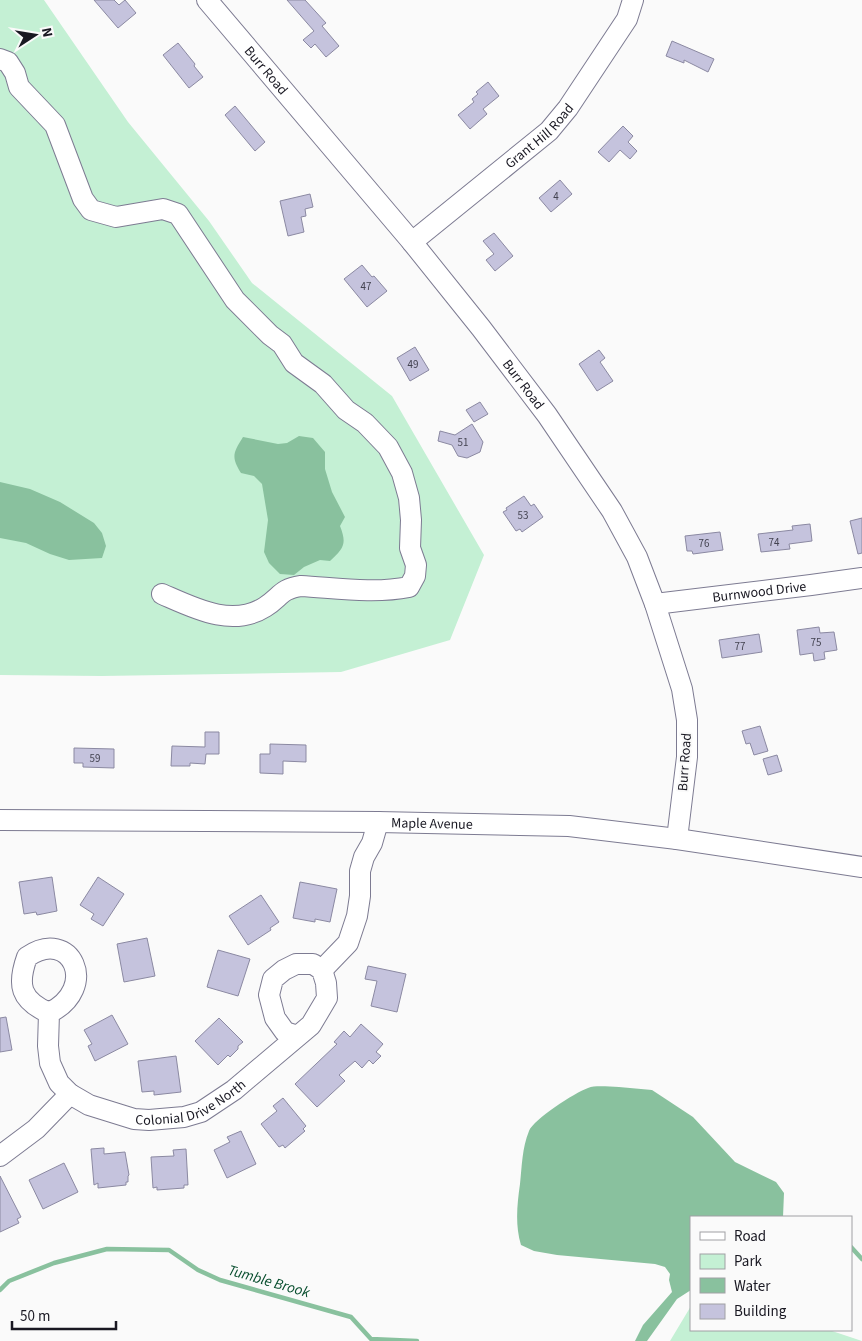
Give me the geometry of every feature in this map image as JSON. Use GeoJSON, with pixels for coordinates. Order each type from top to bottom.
{"type":"FeatureCollection","features":[{"type":"Feature","properties":{"kind":"street","name":"Burr Road"},"geometry":{"type":"LineString","coordinates":[[207,0],[412,242],[481,328],[547,415],[612,511],[637,557],[656,604],[682,689],[687,720],[687,757],[677,839]]}},
{"type":"Feature","properties":{"kind":"street","name":"Grant Hill Road"},"geometry":{"type":"LineString","coordinates":[[412,242],[549,130],[568,108],[627,19],[633,0]]}},
{"type":"Feature","properties":{"kind":"street"},"geometry":{"type":"LineString","coordinates":[[0,59],[8,62],[15,73],[19,87],[55,125],[83,199],[92,210],[116,217],[163,209],[178,214],[235,300],[270,335],[282,344],[294,363],[323,384],[346,410],[365,423],[388,447],[402,473],[409,498],[411,520],[410,548],[416,565],[415,576],[409,587],[379,590],[301,586],[288,588],[265,607],[250,614],[226,618],[195,608],[162,594]]}},
{"type":"Feature","properties":{"kind":"street","name":"Burnwood Drive"},"geometry":{"type":"LineString","coordinates":[[656,604],[862,578]]}},
{"type":"Feature","properties":{"kind":"street","name":"Maple Avenue"},"geometry":{"type":"LineString","coordinates":[[0,820],[378,822],[569,826],[677,839],[862,867]]}},
{"type":"Feature","properties":{"kind":"street"},"geometry":{"type":"LineString","coordinates":[[298,1036],[285,1032],[275,1018],[269,995],[273,979],[284,970],[296,964],[313,964],[322,970],[348,943],[357,916],[360,896],[360,871],[364,856],[372,843],[378,822]]}},
{"type":"Feature","properties":{"kind":"street","name":"Colonial Drive North"},"geometry":{"type":"LineString","coordinates":[[70,1094],[89,1105],[134,1119],[166,1120],[201,1112],[234,1090],[311,1025],[327,998],[326,983],[322,970]]}},
{"type":"Feature","properties":{"kind":"street"},"geometry":{"type":"LineString","coordinates":[[0,1156],[36,1129],[70,1094],[59,1084],[50,1063],[48,1046],[49,1013]]}},
{"type":"Feature","properties":{"kind":"green space"},"geometry":{"type":"Polygon","coordinates":[[[0,0],[44,0],[128,122],[209,221],[252,283],[392,396],[484,555],[450,640],[341,672],[102,676],[0,675],[0,0]]]}},
{"type":"Feature","properties":{"kind":"green space"},"geometry":{"type":"Polygon","coordinates":[[[690,1308],[690,1331],[832,1331],[862,1341],[670,1341],[690,1308]]]}},
{"type":"Feature","properties":{"kind":"water"},"geometry":{"type":"Polygon","coordinates":[[[299,436],[313,438],[325,452],[325,469],[332,492],[345,517],[340,526],[344,542],[341,549],[330,561],[320,560],[304,567],[294,575],[280,574],[269,563],[264,552],[268,520],[262,484],[254,476],[241,473],[236,463],[235,451],[243,437],[278,444],[287,443],[299,436]]]}},
{"type":"Feature","properties":{"kind":"water"},"geometry":{"type":"Polygon","coordinates":[[[0,482],[30,489],[60,502],[94,523],[102,533],[106,546],[102,558],[69,560],[26,543],[0,538],[0,482]]]}},
{"type":"Feature","properties":{"kind":"water"},"geometry":{"type":"Polygon","coordinates":[[[588,1088],[652,1090],[693,1117],[735,1162],[776,1182],[784,1193],[783,1216],[690,1216],[690,1291],[677,1299],[647,1341],[635,1341],[643,1325],[672,1292],[669,1280],[670,1274],[665,1267],[655,1264],[557,1255],[534,1251],[521,1245],[517,1222],[517,1207],[525,1144],[529,1131],[538,1120],[564,1101],[588,1088]]]}},
{"type":"Feature","properties":{"kind":"building"},"geometry":{"type":"Polygon","coordinates":[[[94,0],[114,0],[119,5],[125,0],[136,13],[118,28],[94,0]]]}},
{"type":"Feature","properties":{"kind":"building"},"geometry":{"type":"Polygon","coordinates":[[[287,0],[305,0],[326,23],[322,26],[339,46],[326,57],[315,44],[311,48],[303,40],[314,31],[287,0]]]}},
{"type":"Feature","properties":{"kind":"building"},"geometry":{"type":"Polygon","coordinates":[[[672,41],[714,59],[708,72],[684,60],[684,63],[666,56],[672,41]]]}},
{"type":"Feature","properties":{"kind":"building"},"geometry":{"type":"Polygon","coordinates":[[[178,43],[203,77],[189,88],[163,55],[178,43]]]}},
{"type":"Feature","properties":{"kind":"building"},"geometry":{"type":"Polygon","coordinates":[[[488,82],[499,96],[483,109],[487,114],[470,129],[458,115],[474,102],[472,99],[478,94],[476,92],[488,82]]]}},
{"type":"Feature","properties":{"kind":"building"},"geometry":{"type":"Polygon","coordinates":[[[235,106],[265,142],[255,151],[225,115],[235,106]]]}},
{"type":"Feature","properties":{"kind":"building"},"geometry":{"type":"Polygon","coordinates":[[[623,126],[633,136],[628,142],[637,151],[630,159],[620,150],[609,162],[598,152],[623,126]]]}},
{"type":"Feature","properties":{"kind":"building"},"geometry":{"type":"Polygon","coordinates":[[[560,180],[572,194],[551,212],[539,198],[560,180]]]}},
{"type":"Feature","properties":{"kind":"building"},"geometry":{"type":"Polygon","coordinates":[[[310,194],[313,207],[305,209],[306,216],[301,217],[304,232],[288,236],[280,201],[310,194]]]}},
{"type":"Feature","properties":{"kind":"building"},"geometry":{"type":"Polygon","coordinates":[[[494,233],[513,256],[495,271],[486,260],[494,254],[483,241],[494,233]]]}},
{"type":"Feature","properties":{"kind":"building"},"geometry":{"type":"Polygon","coordinates":[[[362,265],[387,291],[367,307],[344,279],[362,265]]]}},
{"type":"Feature","properties":{"kind":"building"},"geometry":{"type":"Polygon","coordinates":[[[415,347],[429,370],[410,381],[397,358],[415,347]]]}},
{"type":"Feature","properties":{"kind":"building"},"geometry":{"type":"Polygon","coordinates":[[[599,350],[605,358],[600,362],[613,381],[597,391],[579,364],[599,350]]]}},
{"type":"Feature","properties":{"kind":"building"},"geometry":{"type":"Polygon","coordinates":[[[480,402],[488,414],[474,422],[466,410],[480,402]]]}},
{"type":"Feature","properties":{"kind":"building"},"geometry":{"type":"Polygon","coordinates":[[[472,424],[483,442],[480,452],[467,458],[458,456],[452,445],[438,441],[440,431],[455,435],[472,424]]]}},
{"type":"Feature","properties":{"kind":"building"},"geometry":{"type":"Polygon","coordinates":[[[524,496],[531,506],[534,504],[543,517],[522,532],[520,529],[516,531],[503,512],[524,496]]]}},
{"type":"Feature","properties":{"kind":"building"},"geometry":{"type":"Polygon","coordinates":[[[862,518],[862,553],[858,554],[850,521],[862,518]]]}},
{"type":"Feature","properties":{"kind":"building"},"geometry":{"type":"Polygon","coordinates":[[[810,524],[812,541],[789,544],[790,549],[761,552],[758,534],[793,530],[792,526],[810,524]]]}},
{"type":"Feature","properties":{"kind":"building"},"geometry":{"type":"Polygon","coordinates":[[[720,532],[723,550],[693,554],[692,551],[687,551],[685,536],[720,532]]]}},
{"type":"Feature","properties":{"kind":"building"},"geometry":{"type":"Polygon","coordinates":[[[819,627],[820,633],[834,632],[837,650],[824,652],[825,659],[814,661],[813,653],[800,655],[797,630],[819,627]]]}},
{"type":"Feature","properties":{"kind":"building"},"geometry":{"type":"Polygon","coordinates":[[[759,634],[762,652],[722,658],[719,640],[759,634]]]}},
{"type":"Feature","properties":{"kind":"building"},"geometry":{"type":"Polygon","coordinates":[[[760,726],[768,751],[754,755],[750,743],[746,744],[742,731],[760,726]]]}},
{"type":"Feature","properties":{"kind":"building"},"geometry":{"type":"Polygon","coordinates":[[[205,732],[219,732],[219,754],[206,754],[205,764],[190,763],[190,766],[171,766],[172,746],[205,747],[205,732]]]}},
{"type":"Feature","properties":{"kind":"building"},"geometry":{"type":"Polygon","coordinates":[[[270,744],[306,745],[306,762],[283,761],[283,774],[260,773],[260,754],[270,754],[270,744]]]}},
{"type":"Feature","properties":{"kind":"building"},"geometry":{"type":"Polygon","coordinates":[[[74,748],[114,749],[114,768],[83,767],[83,763],[74,763],[74,748]]]}},
{"type":"Feature","properties":{"kind":"building"},"geometry":{"type":"Polygon","coordinates":[[[777,755],[782,771],[768,775],[763,759],[777,755]]]}},
{"type":"Feature","properties":{"kind":"building"},"geometry":{"type":"Polygon","coordinates":[[[52,877],[57,911],[37,915],[36,912],[24,914],[19,882],[52,877]]]}},
{"type":"Feature","properties":{"kind":"building"},"geometry":{"type":"Polygon","coordinates":[[[98,877],[124,894],[103,926],[91,919],[94,914],[80,905],[98,877]]]}},
{"type":"Feature","properties":{"kind":"building"},"geometry":{"type":"Polygon","coordinates":[[[300,882],[337,889],[330,922],[315,919],[315,922],[293,918],[300,882]]]}},
{"type":"Feature","properties":{"kind":"building"},"geometry":{"type":"Polygon","coordinates":[[[261,895],[279,922],[270,928],[271,930],[248,945],[229,916],[261,895]]]}},
{"type":"Feature","properties":{"kind":"building"},"geometry":{"type":"Polygon","coordinates":[[[147,938],[155,976],[124,982],[117,944],[147,938]]]}},
{"type":"Feature","properties":{"kind":"building"},"geometry":{"type":"Polygon","coordinates":[[[218,950],[250,959],[238,996],[207,987],[218,950]]]}},
{"type":"Feature","properties":{"kind":"building"},"geometry":{"type":"Polygon","coordinates":[[[368,966],[406,974],[397,1012],[371,1006],[377,981],[365,979],[368,966]]]}},
{"type":"Feature","properties":{"kind":"building"},"geometry":{"type":"Polygon","coordinates":[[[112,1015],[128,1044],[95,1061],[88,1046],[92,1044],[84,1030],[112,1015]]]}},
{"type":"Feature","properties":{"kind":"building"},"geometry":{"type":"Polygon","coordinates":[[[6,1017],[12,1050],[0,1052],[0,1018],[6,1017]]]}},
{"type":"Feature","properties":{"kind":"building"},"geometry":{"type":"Polygon","coordinates":[[[219,1018],[243,1042],[230,1057],[228,1055],[218,1065],[195,1041],[219,1018]]]}},
{"type":"Feature","properties":{"kind":"building"},"geometry":{"type":"Polygon","coordinates":[[[361,1024],[383,1044],[376,1052],[381,1056],[373,1064],[369,1060],[362,1068],[355,1061],[339,1075],[345,1081],[317,1107],[295,1084],[337,1044],[334,1042],[344,1031],[350,1037],[361,1024]]]}},
{"type":"Feature","properties":{"kind":"building"},"geometry":{"type":"Polygon","coordinates":[[[176,1056],[181,1092],[154,1095],[154,1091],[142,1092],[138,1061],[176,1056]]]}},
{"type":"Feature","properties":{"kind":"building"},"geometry":{"type":"Polygon","coordinates":[[[283,1098],[306,1126],[303,1129],[305,1131],[285,1148],[283,1145],[279,1147],[261,1124],[277,1111],[273,1106],[283,1098]]]}},
{"type":"Feature","properties":{"kind":"building"},"geometry":{"type":"Polygon","coordinates":[[[241,1131],[256,1164],[227,1178],[214,1150],[230,1142],[227,1137],[241,1131]]]}},
{"type":"Feature","properties":{"kind":"building"},"geometry":{"type":"Polygon","coordinates":[[[104,1148],[104,1154],[125,1152],[129,1175],[126,1185],[98,1188],[98,1183],[94,1185],[91,1149],[104,1148]]]}},
{"type":"Feature","properties":{"kind":"building"},"geometry":{"type":"Polygon","coordinates":[[[186,1149],[188,1185],[184,1185],[184,1188],[157,1190],[157,1187],[153,1188],[151,1157],[174,1156],[173,1150],[186,1149]]]}},
{"type":"Feature","properties":{"kind":"building"},"geometry":{"type":"Polygon","coordinates":[[[64,1163],[78,1192],[43,1209],[29,1180],[64,1163]]]}},
{"type":"Feature","properties":{"kind":"building"},"geometry":{"type":"Polygon","coordinates":[[[0,1176],[21,1217],[17,1219],[19,1223],[0,1232],[0,1176]]]}},
{"type":"Feature","properties":{"kind":"waterway","name":"Tumble Brook"},"geometry":{"type":"LineString","coordinates":[[852,1248],[862,1259]]}},
{"type":"Feature","properties":{"kind":"waterway","name":"Tumble Brook"},"geometry":{"type":"LineString","coordinates":[[0,1290],[9,1281],[54,1263],[107,1249],[169,1250],[198,1270],[220,1280],[351,1317],[371,1339],[417,1341]]}}]}
